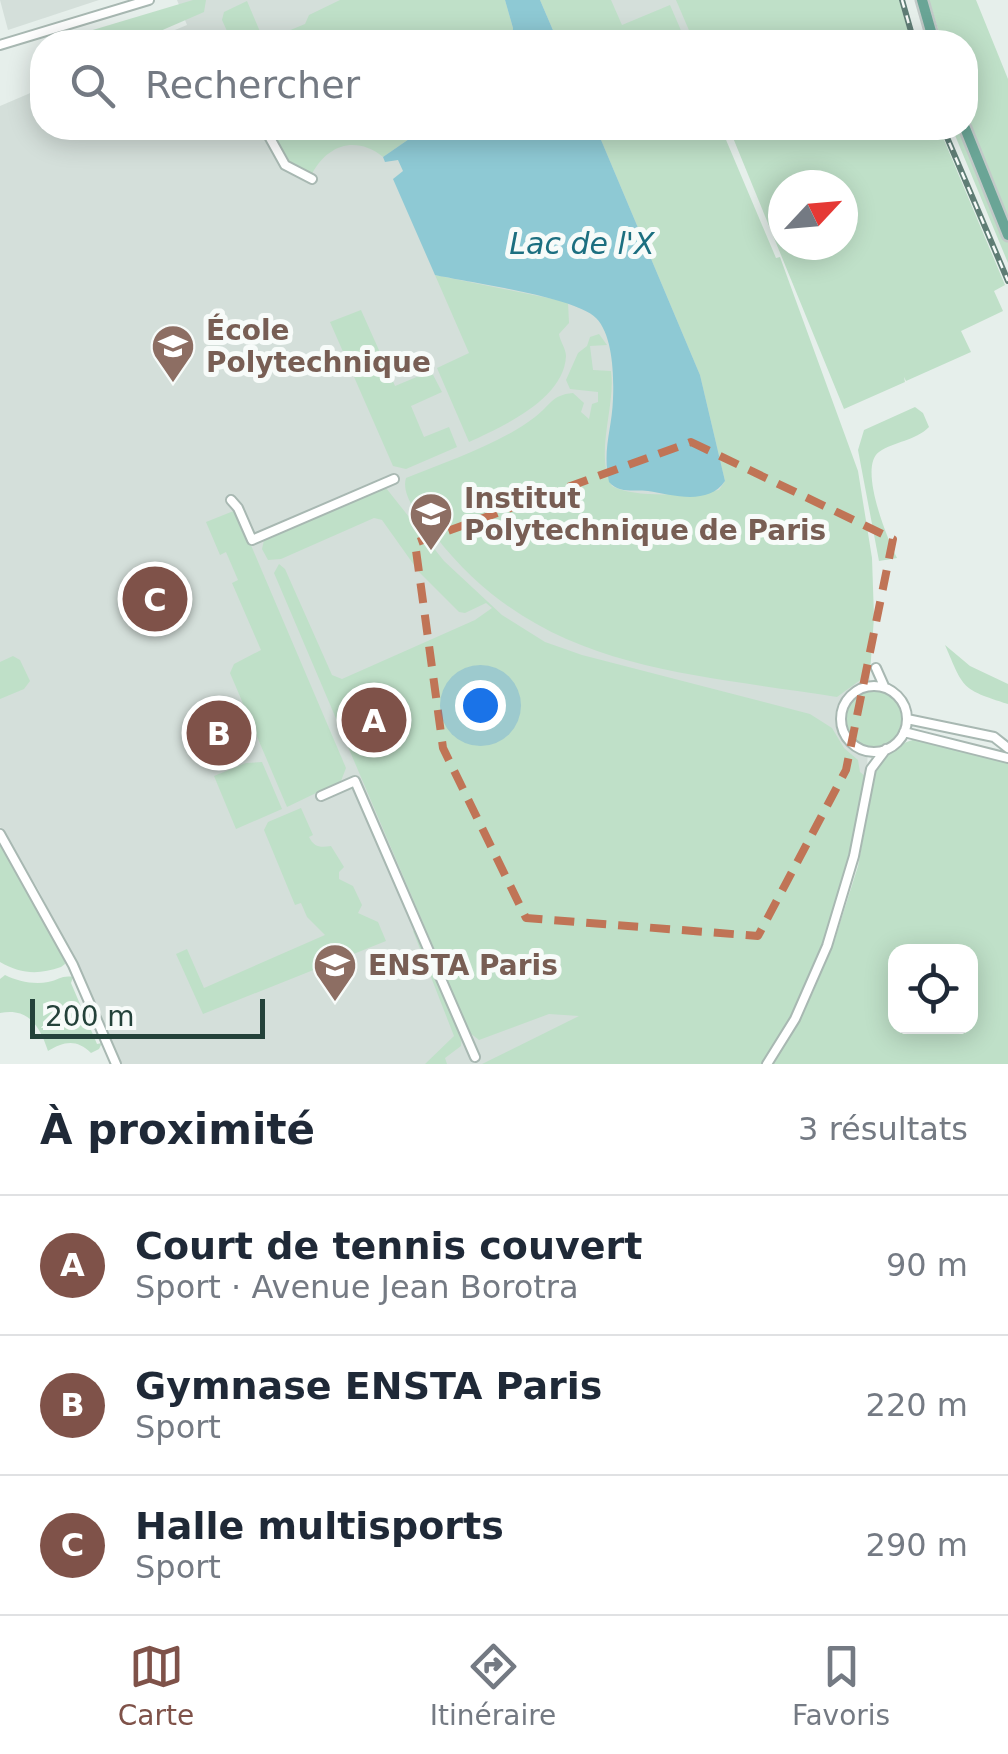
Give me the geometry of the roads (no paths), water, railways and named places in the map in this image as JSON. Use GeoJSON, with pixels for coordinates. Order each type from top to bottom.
{"type":"FeatureCollection","features":[{"type":"Feature","properties":{"kind":"main road"},"geometry":{"type":"LineString","coordinates":[[922,0],[931,30]]}},
{"type":"Feature","properties":{"kind":"main road"},"geometry":{"type":"LineString","coordinates":[[970,140],[1008,235]]}},
{"type":"Feature","properties":{"kind":"street"},"geometry":{"type":"LineString","coordinates":[[50,30],[149,0]]}},
{"type":"Feature","properties":{"kind":"street"},"geometry":{"type":"LineString","coordinates":[[0,45],[30,36]]}},
{"type":"Feature","properties":{"kind":"street"},"geometry":{"type":"LineString","coordinates":[[271,140],[285,165],[312,179]]}},
{"type":"Feature","properties":{"kind":"street"},"geometry":{"type":"LineString","coordinates":[[230,500],[238,508],[252,540],[394,479]]}},
{"type":"Feature","properties":{"kind":"street"},"geometry":{"type":"LineString","coordinates":[[767,1064],[795,1019],[831,933],[854,856],[872,770],[904,732],[907,720],[901,700],[884,687],[876,668],[866,686],[848,698],[840,720],[850,742],[865,750],[886,750]]}},
{"type":"Feature","properties":{"kind":"street"},"geometry":{"type":"LineString","coordinates":[[866,686],[884,687]]}},
{"type":"Feature","properties":{"kind":"street"},"geometry":{"type":"LineString","coordinates":[[907,720],[994,737],[1008,748]]}},
{"type":"Feature","properties":{"kind":"street"},"geometry":{"type":"LineString","coordinates":[[904,732],[1008,758]]}},
{"type":"Feature","properties":{"kind":"street"},"geometry":{"type":"LineString","coordinates":[[865,750],[872,770]]}},
{"type":"Feature","properties":{"kind":"street"},"geometry":{"type":"LineString","coordinates":[[321,796],[355,780],[474,1057]]}},
{"type":"Feature","properties":{"kind":"street"},"geometry":{"type":"LineString","coordinates":[[0,834],[56,930],[116,1064]]}},
{"type":"Feature","properties":{"kind":"water"},"geometry":{"type":"Polygon","coordinates":[[[505,0],[540,0],[553,30],[513,30],[505,0]]]}},
{"type":"Feature","properties":{"kind":"water","name":"Lac de l'X"},"geometry":{"type":"Polygon","coordinates":[[[408,140],[601,140],[700,375],[725,481],[718,489],[689,497],[613,486],[609,482],[607,459],[613,368],[602,325],[585,310],[546,297],[435,275],[393,179],[403,171],[398,160],[385,162],[383,157],[408,140]]]}},
{"type":"Feature","properties":{"kind":"railway"},"geometry":{"type":"LineString","coordinates":[[902,0],[911,30]]}},
{"type":"Feature","properties":{"kind":"railway"},"geometry":{"type":"LineString","coordinates":[[948,140],[1008,281]]}},
{"type":"Feature","properties":{"kind":"place","name":"École Polytechnique"},"geometry":{"type":"Point","coordinates":[173,384]}},
{"type":"Feature","properties":{"kind":"place","name":"Institut Polytechnique de Paris"},"geometry":{"type":"Point","coordinates":[431,552]}},
{"type":"Feature","properties":{"kind":"place","name":"Halle multisports"},"geometry":{"type":"Point","coordinates":[155,599]}},
{"type":"Feature","properties":{"kind":"place","name":"Court de tennis couvert"},"geometry":{"type":"Point","coordinates":[374,720]}},
{"type":"Feature","properties":{"kind":"place","name":"Gymnase ENSTA Paris"},"geometry":{"type":"Point","coordinates":[219,733]}},
{"type":"Feature","properties":{"kind":"place","name":"ENSTA Paris"},"geometry":{"type":"Point","coordinates":[335,1003]}}]}
